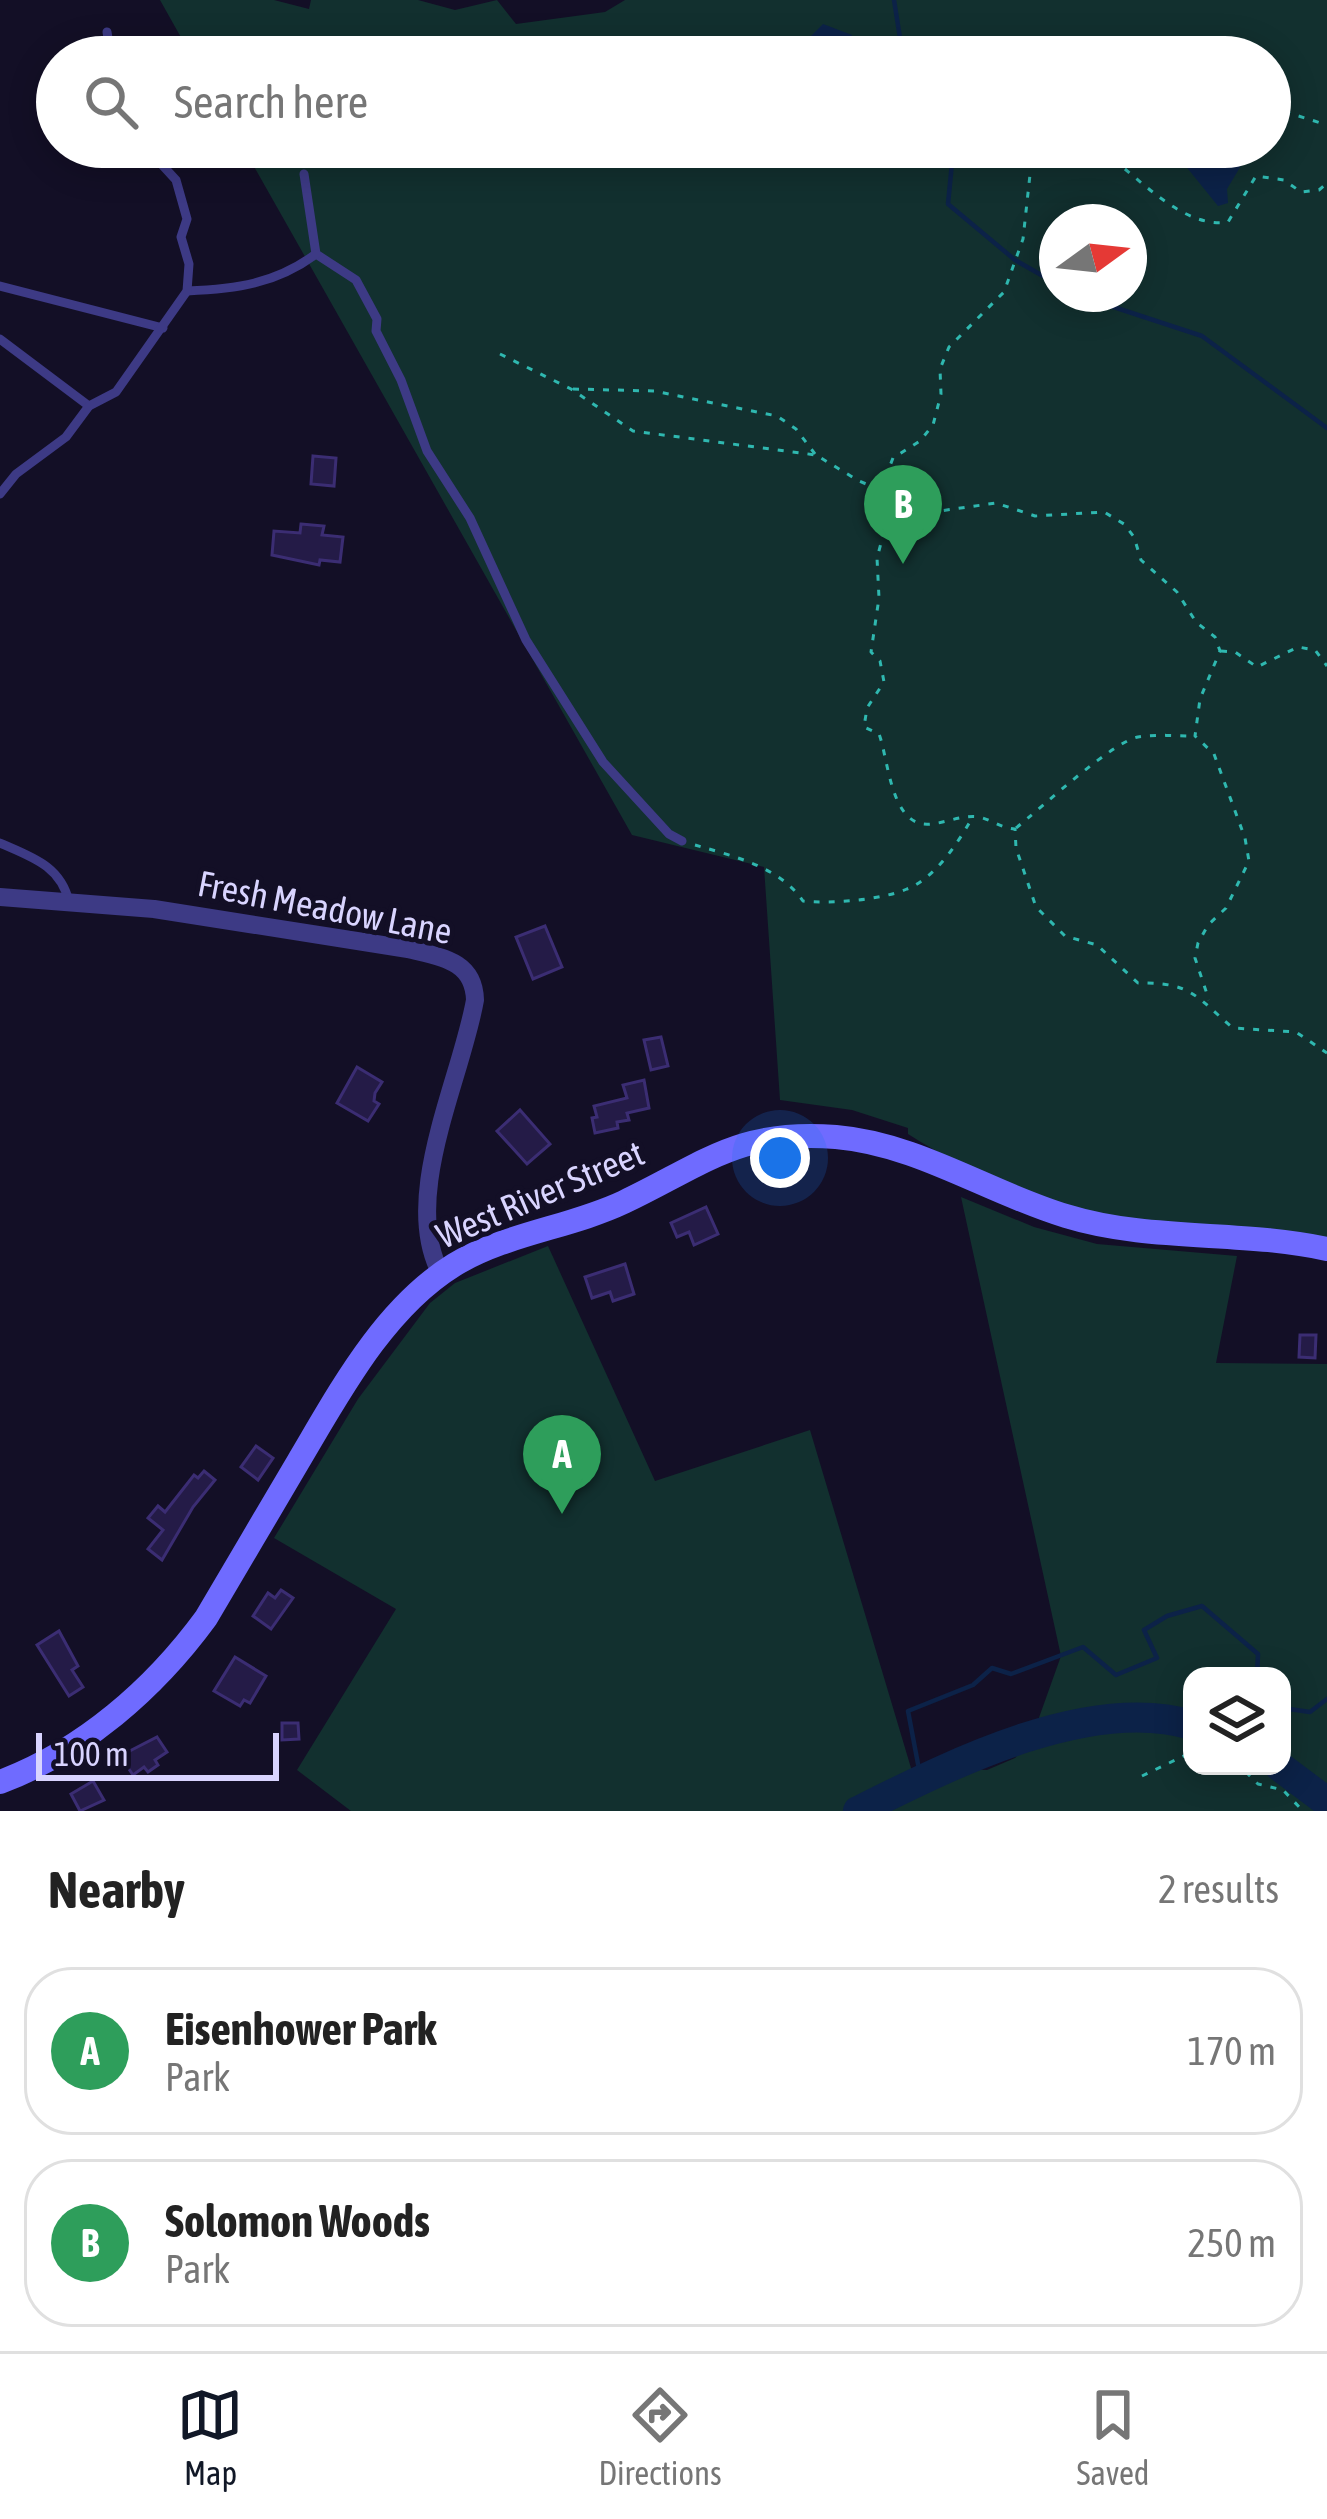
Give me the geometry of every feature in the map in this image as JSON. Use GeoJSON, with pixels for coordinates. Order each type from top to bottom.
{"type":"FeatureCollection","features":[{"type":"Feature","properties":{"kind":"street","name":"Fresh Meadow Lane"},"geometry":{"type":"LineString","coordinates":[[0,897],[154,909],[408,949],[445,958],[466,970],[475,1000],[425,1216],[430,1253],[441,1274]]}},
{"type":"Feature","properties":{"kind":"street","name":"West River Street"},"geometry":{"type":"LineString","coordinates":[[0,1782],[99,1727],[180,1653],[206,1618],[340,1391],[385,1330],[441,1274],[500,1243],[618,1205],[724,1149],[787,1135],[839,1137],[902,1152],[1068,1217],[1327,1249]]}},
{"type":"Feature","properties":{"kind":"lane"},"geometry":{"type":"LineString","coordinates":[[107,32],[108,36]]}},
{"type":"Feature","properties":{"kind":"lane"},"geometry":{"type":"LineString","coordinates":[[0,494],[16,475],[66,436],[89,406],[116,392],[187,291],[189,264],[181,237],[187,220],[176,180],[165,168]]}},
{"type":"Feature","properties":{"kind":"lane"},"geometry":{"type":"LineString","coordinates":[[304,174],[316,254],[356,280],[377,319],[376,331],[428,451],[470,518],[526,640],[603,762],[669,834],[682,841]]}},
{"type":"Feature","properties":{"kind":"lane"},"geometry":{"type":"LineString","coordinates":[[187,291],[256,285],[283,276],[316,254]]}},
{"type":"Feature","properties":{"kind":"lane"},"geometry":{"type":"LineString","coordinates":[[0,286],[164,328]]}},
{"type":"Feature","properties":{"kind":"lane"},"geometry":{"type":"LineString","coordinates":[[0,339],[89,406]]}},
{"type":"Feature","properties":{"kind":"lane"},"geometry":{"type":"LineString","coordinates":[[0,843],[56,872],[65,883],[69,902]]}},
{"type":"Feature","properties":{"kind":"path"},"geometry":{"type":"LineString","coordinates":[[1291,114],[1327,125]]}},
{"type":"Feature","properties":{"kind":"path"},"geometry":{"type":"LineString","coordinates":[[1015,830],[972,817],[955,816],[927,825],[911,819],[886,775],[879,734],[864,727],[866,708],[884,682],[880,661],[872,652],[879,598],[877,558],[890,510],[886,476],[893,458],[920,441],[933,425],[941,394],[940,369],[949,347],[1004,292],[1023,239],[1031,168]]}},
{"type":"Feature","properties":{"kind":"path"},"geometry":{"type":"LineString","coordinates":[[1125,168],[1186,214],[1211,225],[1228,222],[1256,176],[1284,180],[1301,192],[1319,190],[1327,183]]}},
{"type":"Feature","properties":{"kind":"path"},"geometry":{"type":"LineString","coordinates":[[500,355],[571,389],[633,431],[816,455],[933,512],[996,502],[1035,516],[1104,512],[1124,524],[1142,560],[1215,637],[1220,651],[1200,699],[1195,736]]}},
{"type":"Feature","properties":{"kind":"path"},"geometry":{"type":"LineString","coordinates":[[571,389],[654,391],[777,416],[796,429],[816,455]]}},
{"type":"Feature","properties":{"kind":"path"},"geometry":{"type":"LineString","coordinates":[[1220,651],[1235,652],[1257,667],[1298,647],[1316,650],[1327,666]]}},
{"type":"Feature","properties":{"kind":"path"},"geometry":{"type":"LineString","coordinates":[[1015,830],[1106,752],[1134,737],[1195,736],[1214,754],[1249,860],[1226,908],[1198,943],[1195,958],[1210,1003]]}},
{"type":"Feature","properties":{"kind":"path"},"geometry":{"type":"LineString","coordinates":[[682,841],[781,877],[803,902],[822,904],[908,890],[958,842],[972,817]]}},
{"type":"Feature","properties":{"kind":"path"},"geometry":{"type":"LineString","coordinates":[[1015,830],[1016,848],[1036,907],[1065,936],[1097,945],[1138,982],[1171,982],[1210,1003],[1233,1028],[1296,1032],[1327,1052]]}},
{"type":"Feature","properties":{"kind":"path"},"geometry":{"type":"LineString","coordinates":[[1142,1776],[1183,1756]]}},
{"type":"Feature","properties":{"kind":"path"},"geometry":{"type":"LineString","coordinates":[[1249,1775],[1258,1784],[1283,1790],[1303,1811]]}},
{"type":"Feature","properties":{"kind":"green space"},"geometry":{"type":"Polygon","coordinates":[[[160,0],[274,0],[309,9],[311,0],[418,0],[455,10],[497,0],[516,24],[605,12],[625,0],[1327,0],[1327,1239],[1160,1224],[1079,1211],[952,1160],[908,1134],[908,1128],[852,1110],[780,1100],[764,867],[632,835],[255,168],[1291,168],[1291,36],[180,36],[160,0]]]}},
{"type":"Feature","properties":{"kind":"green space"},"geometry":{"type":"Polygon","coordinates":[[[961,1197],[1034,1227],[1097,1244],[1237,1256],[1216,1363],[1327,1364],[1327,1811],[351,1811],[297,1770],[396,1609],[274,1538],[358,1399],[430,1303],[455,1283],[548,1246],[655,1481],[810,1430],[914,1778],[941,1768],[987,1770],[1015,1758],[1031,1740],[1061,1656],[961,1197]]]}},
{"type":"Feature","properties":{"kind":"water"},"geometry":{"type":"Polygon","coordinates":[[[823,24],[852,35],[852,36],[811,36],[823,24]]]}},
{"type":"Feature","properties":{"kind":"water"},"geometry":{"type":"Polygon","coordinates":[[[1187,168],[1240,168],[1227,189],[1228,203],[1218,206],[1187,168]]]}},
{"type":"Feature","properties":{"kind":"building"},"geometry":{"type":"Polygon","coordinates":[[[313,456],[336,458],[334,486],[311,484],[313,456]]]}},
{"type":"Feature","properties":{"kind":"building"},"geometry":{"type":"Polygon","coordinates":[[[301,524],[324,526],[322,535],[343,537],[340,562],[320,560],[319,565],[272,555],[274,531],[300,533],[301,524]]]}},
{"type":"Feature","properties":{"kind":"building"},"geometry":{"type":"Polygon","coordinates":[[[545,926],[562,967],[533,979],[516,937],[545,926]]]}},
{"type":"Feature","properties":{"kind":"building"},"geometry":{"type":"Polygon","coordinates":[[[661,1037],[668,1066],[651,1070],[644,1040],[661,1037]]]}},
{"type":"Feature","properties":{"kind":"building"},"geometry":{"type":"Polygon","coordinates":[[[357,1067],[382,1082],[375,1093],[374,1101],[379,1104],[368,1121],[337,1103],[357,1067]]]}},
{"type":"Feature","properties":{"kind":"building"},"geometry":{"type":"Polygon","coordinates":[[[644,1080],[649,1108],[627,1113],[629,1120],[617,1122],[618,1128],[595,1133],[594,1106],[627,1098],[623,1085],[644,1080]]]}},
{"type":"Feature","properties":{"kind":"building"},"geometry":{"type":"Polygon","coordinates":[[[520,1110],[550,1144],[527,1164],[497,1131],[520,1110]]]}},
{"type":"Feature","properties":{"kind":"building"},"geometry":{"type":"Polygon","coordinates":[[[706,1207],[718,1234],[694,1245],[689,1232],[677,1237],[671,1223],[706,1207]]]}},
{"type":"Feature","properties":{"kind":"building"},"geometry":{"type":"Polygon","coordinates":[[[625,1264],[634,1294],[613,1301],[610,1292],[592,1298],[585,1277],[625,1264]]]}},
{"type":"Feature","properties":{"kind":"building"},"geometry":{"type":"Polygon","coordinates":[[[1300,1335],[1316,1335],[1315,1358],[1299,1357],[1300,1335]]]}},
{"type":"Feature","properties":{"kind":"building"},"geometry":{"type":"Polygon","coordinates":[[[256,1446],[273,1458],[258,1480],[241,1467],[256,1446]]]}},
{"type":"Feature","properties":{"kind":"building"},"geometry":{"type":"Polygon","coordinates":[[[204,1471],[215,1480],[162,1560],[148,1549],[163,1530],[148,1518],[158,1506],[165,1512],[194,1475],[198,1478],[204,1471]]]}},
{"type":"Feature","properties":{"kind":"building"},"geometry":{"type":"Polygon","coordinates":[[[281,1590],[293,1598],[271,1629],[253,1616],[268,1593],[275,1598],[281,1590]]]}},
{"type":"Feature","properties":{"kind":"building"},"geometry":{"type":"Polygon","coordinates":[[[59,1631],[78,1666],[72,1670],[83,1687],[69,1696],[37,1645],[59,1631]]]}},
{"type":"Feature","properties":{"kind":"building"},"geometry":{"type":"Polygon","coordinates":[[[235,1657],[266,1676],[250,1703],[244,1700],[240,1706],[214,1691],[235,1657]]]}},
{"type":"Feature","properties":{"kind":"building"},"geometry":{"type":"Polygon","coordinates":[[[282,1723],[298,1723],[299,1739],[282,1740],[282,1723]]]}},
{"type":"Feature","properties":{"kind":"building"},"geometry":{"type":"Polygon","coordinates":[[[157,1737],[167,1752],[148,1772],[144,1767],[133,1775],[120,1756],[157,1737]]]}},
{"type":"Feature","properties":{"kind":"building"},"geometry":{"type":"Polygon","coordinates":[[[93,1781],[104,1800],[80,1811],[71,1794],[93,1781]]]}},
{"type":"Feature","properties":{"kind":"waterway"},"geometry":{"type":"LineString","coordinates":[[894,0],[900,36]]}},
{"type":"Feature","properties":{"kind":"waterway"},"geometry":{"type":"LineString","coordinates":[[952,168],[948,204],[1015,260],[1039,274]]}},
{"type":"Feature","properties":{"kind":"waterway"},"geometry":{"type":"LineString","coordinates":[[1129,312],[1202,336],[1327,428]]}},
{"type":"Feature","properties":{"kind":"waterway"},"geometry":{"type":"LineString","coordinates":[[921,1780],[908,1711],[973,1685],[992,1668],[1011,1674],[1083,1647],[1116,1675],[1157,1658],[1144,1630],[1167,1616],[1202,1606],[1258,1654],[1257,1667]]}},
{"type":"Feature","properties":{"kind":"waterway"},"geometry":{"type":"LineString","coordinates":[[1291,1709],[1310,1712],[1327,1699]]}},
{"type":"Feature","properties":{"kind":"waterway"},"geometry":{"type":"LineString","coordinates":[[858,1811],[977,1755],[1065,1726],[1152,1718],[1183,1723]]}},
{"type":"Feature","properties":{"kind":"waterway"},"geometry":{"type":"LineString","coordinates":[[1291,1775],[1327,1802]]}},
{"type":"Feature","properties":{"kind":"place","name":"Solomon Woods"},"geometry":{"type":"Point","coordinates":[903,564]}},
{"type":"Feature","properties":{"kind":"place","name":"Eisenhower Park"},"geometry":{"type":"Point","coordinates":[562,1514]}}]}
